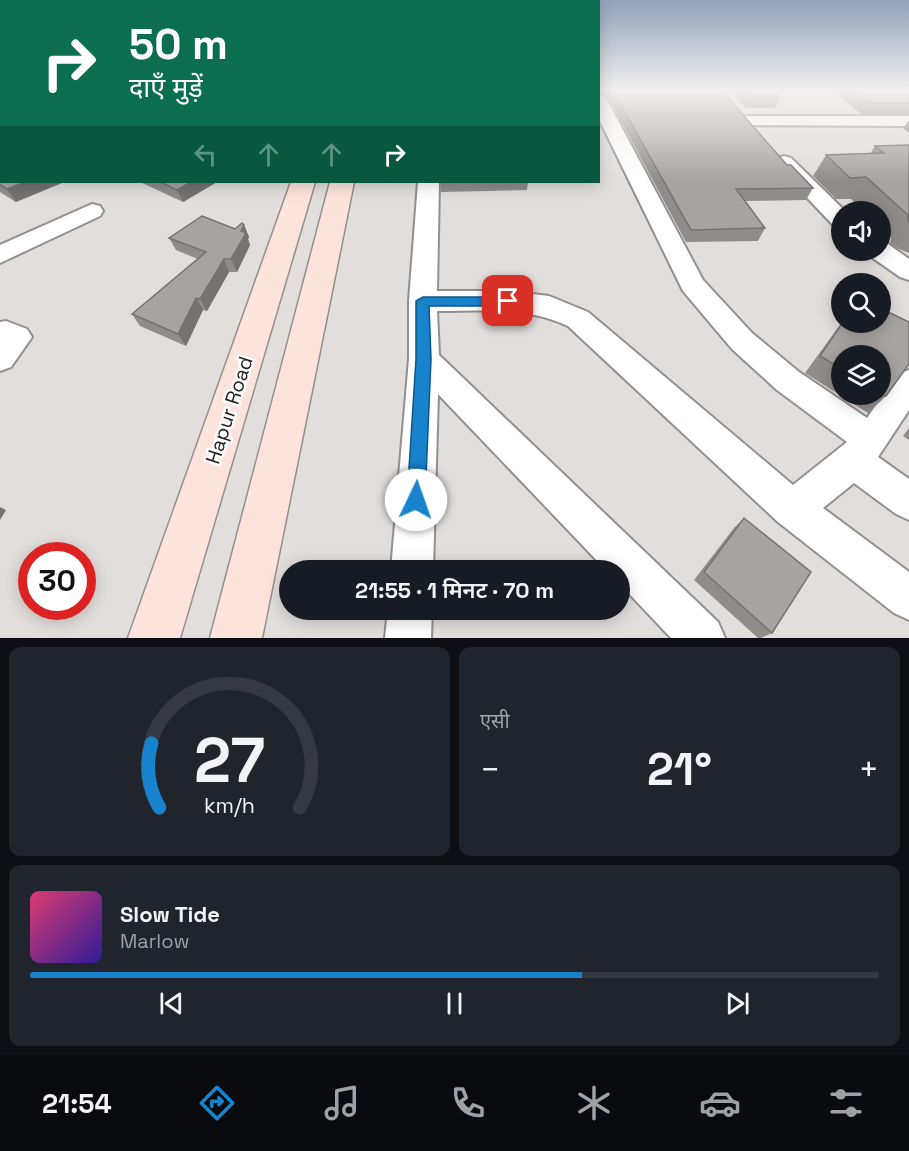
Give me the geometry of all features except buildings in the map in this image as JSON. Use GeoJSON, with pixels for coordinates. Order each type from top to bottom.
{"type":"FeatureCollection","features":[{"type":"Feature","properties":{"kind":"main road","name":"Hapur Road"},"geometry":{"type":"LineString","coordinates":[[154,638],[303,183]]}},
{"type":"Feature","properties":{"kind":"main road"},"geometry":{"type":"LineString","coordinates":[[236,638],[342,183]]}},
{"type":"Feature","properties":{"kind":"street"},"geometry":{"type":"LineString","coordinates":[[609,121],[692,285],[742,341],[863,451],[909,501]]}},
{"type":"Feature","properties":{"kind":"street"},"geometry":{"type":"LineString","coordinates":[[745,121],[831,210]]}},
{"type":"Feature","properties":{"kind":"street"},"geometry":{"type":"LineString","coordinates":[[413,560],[424,359],[423,301],[428,183]]}},
{"type":"Feature","properties":{"kind":"street"},"geometry":{"type":"LineString","coordinates":[[0,255],[92,211]]}},
{"type":"Feature","properties":{"kind":"street"},"geometry":{"type":"LineString","coordinates":[[891,258],[909,271]]}},
{"type":"Feature","properties":{"kind":"street"},"geometry":{"type":"LineString","coordinates":[[423,301],[508,301],[549,306],[578,319],[792,509],[909,598]]}},
{"type":"Feature","properties":{"kind":"street"},"geometry":{"type":"LineString","coordinates":[[0,333],[6,332],[17,337],[0,359]]}},
{"type":"Feature","properties":{"kind":"street"},"geometry":{"type":"LineString","coordinates":[[424,359],[702,638]]}},
{"type":"Feature","properties":{"kind":"street"},"geometry":{"type":"LineString","coordinates":[[792,509],[863,451],[909,383]]}},
{"type":"Feature","properties":{"kind":"street"},"geometry":{"type":"LineString","coordinates":[[408,638],[409,620]]}},
{"type":"Feature","properties":{"kind":"route"},"geometry":{"type":"LineString","coordinates":[[416,500],[424,359],[423,301],[508,301]]}}]}
